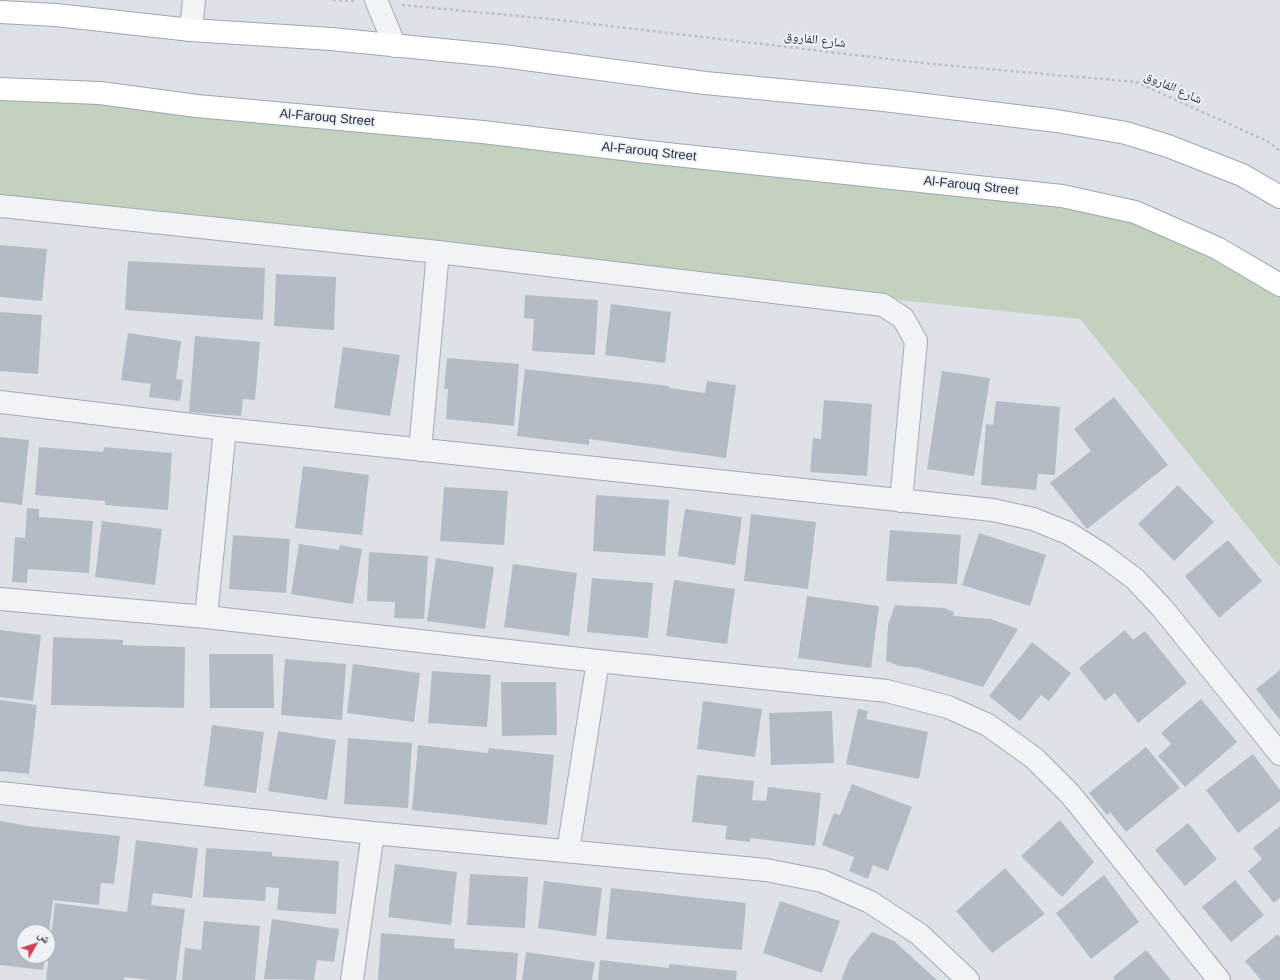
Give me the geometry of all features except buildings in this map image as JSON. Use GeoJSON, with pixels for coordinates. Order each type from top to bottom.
{"type":"FeatureCollection","features":[{"type":"Feature","properties":{"kind":"main road"},"geometry":{"type":"LineString","coordinates":[[0,12],[56,15],[191,30],[324,39],[503,56],[705,83],[884,100],[1065,122],[1126,133],[1168,146],[1242,175],[1280,197]]}},
{"type":"Feature","properties":{"kind":"main road","name":"Al-Farouq Street"},"geometry":{"type":"LineString","coordinates":[[0,89],[100,93],[197,106],[483,132],[648,152],[1062,196],[1134,212],[1218,248],[1259,271],[1280,285]]}},
{"type":"Feature","properties":{"kind":"street"},"geometry":{"type":"LineString","coordinates":[[191,30],[194,0]]}},
{"type":"Feature","properties":{"kind":"street"},"geometry":{"type":"LineString","coordinates":[[376,1],[395,46]]}},
{"type":"Feature","properties":{"kind":"street"},"geometry":{"type":"LineString","coordinates":[[0,206],[438,252],[883,305],[903,318],[916,341],[901,501]]}},
{"type":"Feature","properties":{"kind":"street"},"geometry":{"type":"LineString","coordinates":[[420,450],[438,252]]}},
{"type":"Feature","properties":{"kind":"street"},"geometry":{"type":"LineString","coordinates":[[0,402],[225,429],[993,510],[1033,519],[1068,533],[1103,555],[1135,579],[1163,609],[1280,754]]}},
{"type":"Feature","properties":{"kind":"street"},"geometry":{"type":"LineString","coordinates":[[206,618],[225,429]]}},
{"type":"Feature","properties":{"kind":"street"},"geometry":{"type":"LineString","coordinates":[[0,598],[206,618],[887,691],[948,707],[988,725],[1034,758],[1071,795],[1219,980]]}},
{"type":"Feature","properties":{"kind":"street"},"geometry":{"type":"LineString","coordinates":[[568,852],[598,661]]}},
{"type":"Feature","properties":{"kind":"street"},"geometry":{"type":"LineString","coordinates":[[0,793],[373,833],[766,870],[822,881],[870,902],[920,934],[968,980]]}},
{"type":"Feature","properties":{"kind":"street"},"geometry":{"type":"LineString","coordinates":[[352,980],[373,833]]}},
{"type":"Feature","properties":{"kind":"path","name":"شارع الفاروق"},"geometry":{"type":"LineString","coordinates":[[332,0],[376,1],[550,19],[932,64],[1136,82],[1269,142],[1280,151]]}},
{"type":"Feature","properties":{"kind":"green space"},"geometry":{"type":"Polygon","coordinates":[[[0,91],[1135,212],[1280,297],[1280,567],[1080,319],[0,206],[0,91]]]}}]}
